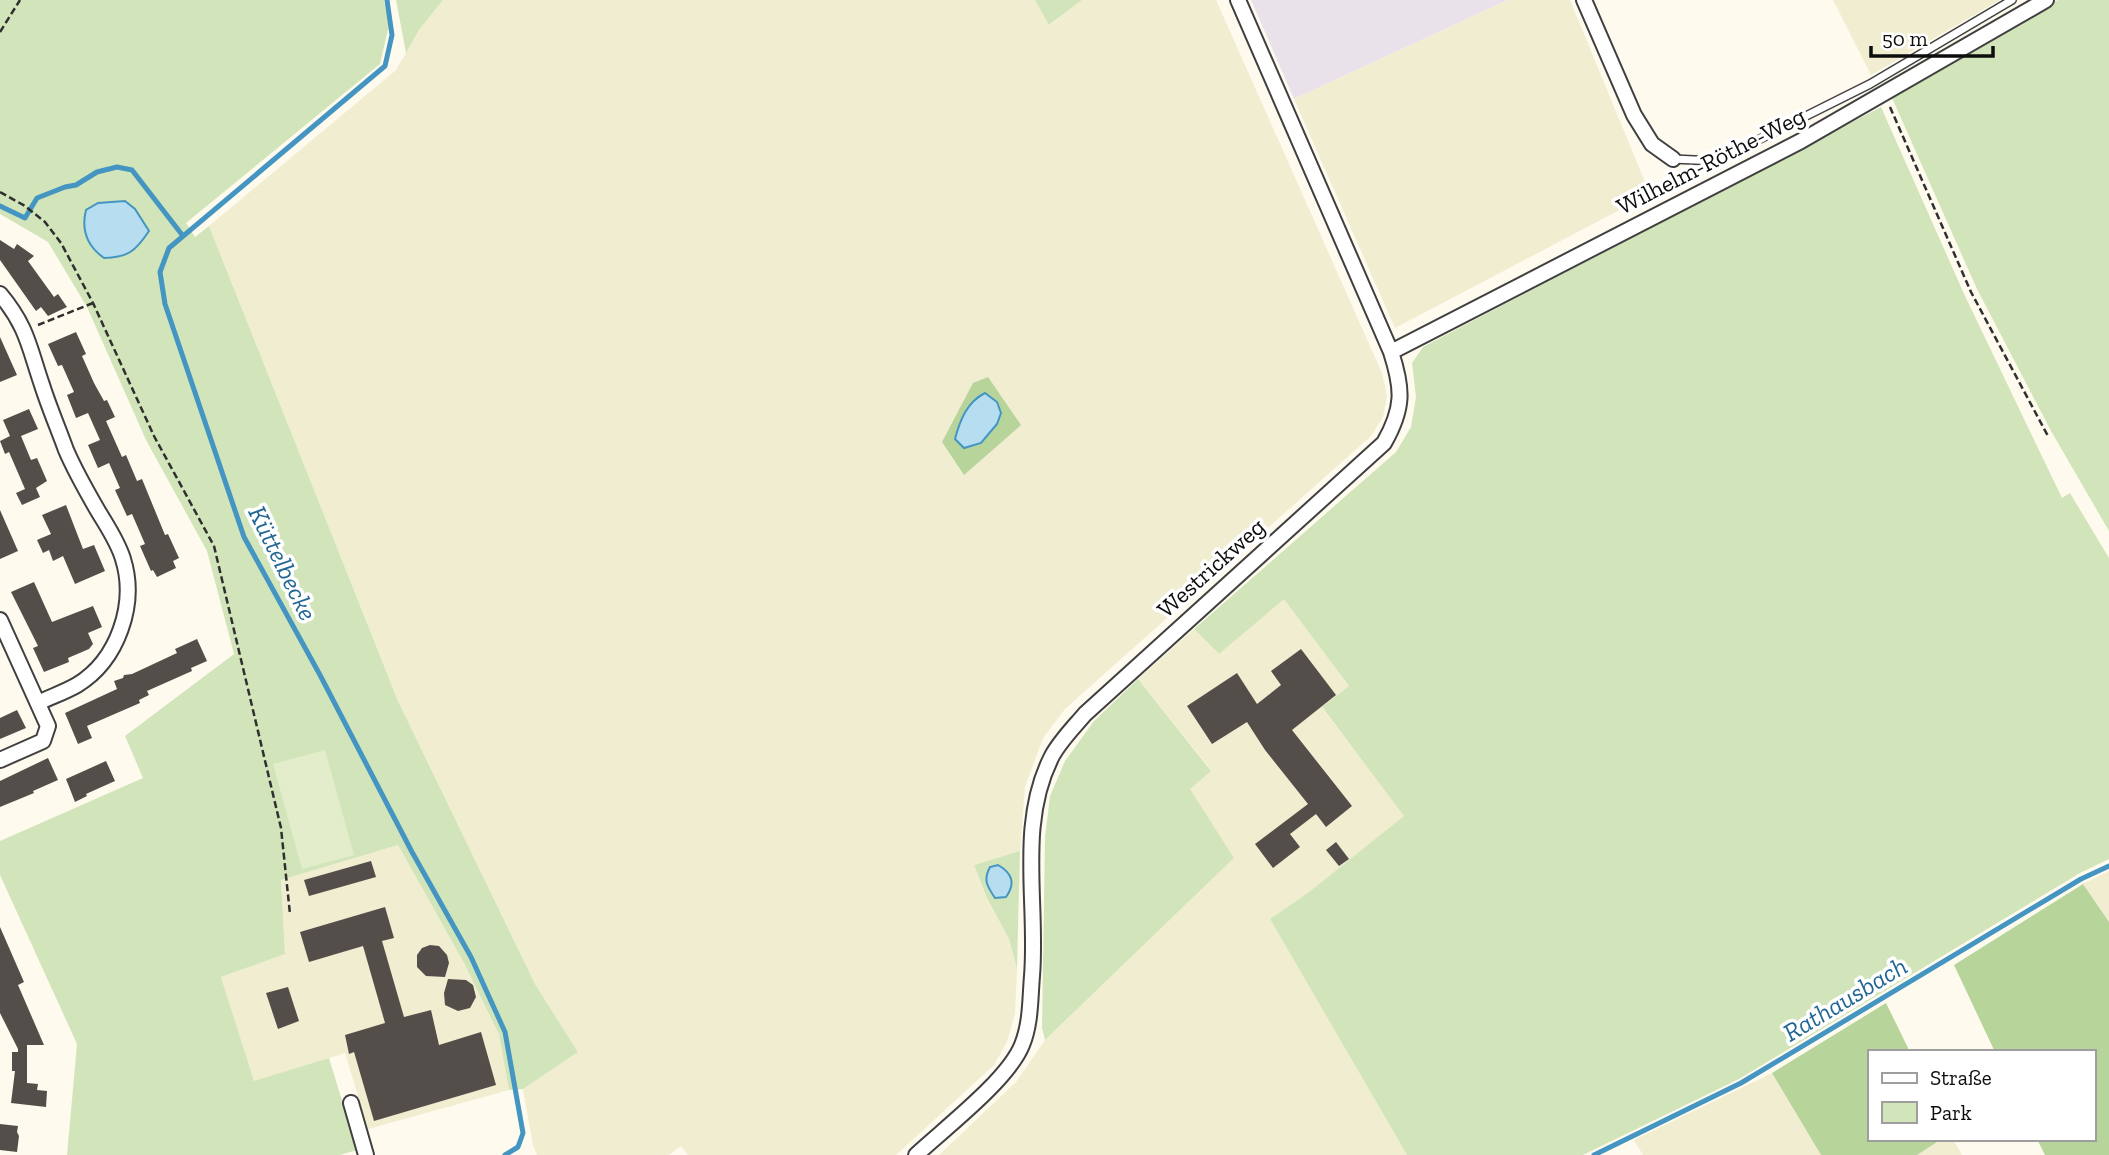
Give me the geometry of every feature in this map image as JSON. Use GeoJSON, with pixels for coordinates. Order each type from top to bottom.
{"type":"FeatureCollection","features":[{"type":"Feature","properties":{"kind":"street","name":"Westrickweg"},"geometry":{"type":"LineString","coordinates":[[916,1155],[1005,1073],[1022,1046],[1029,1020],[1033,966],[1031,839],[1039,789],[1053,754],[1085,714],[1128,673],[1384,443],[1396,422],[1401,397],[1399,377],[1391,352],[1238,0]]}},
{"type":"Feature","properties":{"kind":"street"},"geometry":{"type":"LineString","coordinates":[[1584,0],[1634,115],[1652,144],[1673,159]]}},
{"type":"Feature","properties":{"kind":"street","name":"Wilhelm-Röthe-Weg"},"geometry":{"type":"LineString","coordinates":[[1391,352],[1801,141],[2046,0]]}},
{"type":"Feature","properties":{"kind":"street"},"geometry":{"type":"LineString","coordinates":[[0,294],[25,330],[42,385],[68,453],[123,558],[127,591],[121,629],[102,663],[77,685],[37,703]]}},
{"type":"Feature","properties":{"kind":"street"},"geometry":{"type":"LineString","coordinates":[[0,620],[48,726],[43,741],[0,760]]}},
{"type":"Feature","properties":{"kind":"street"},"geometry":{"type":"LineString","coordinates":[[351,1103],[366,1155]]}},
{"type":"Feature","properties":{"kind":"lane"},"geometry":{"type":"LineString","coordinates":[[1673,159],[1716,161],[1870,84],[2012,0]]}},
{"type":"Feature","properties":{"kind":"path"},"geometry":{"type":"LineString","coordinates":[[0,32],[20,0]]}},
{"type":"Feature","properties":{"kind":"path"},"geometry":{"type":"LineString","coordinates":[[1884,95],[1971,292],[2049,438]]}},
{"type":"Feature","properties":{"kind":"path"},"geometry":{"type":"LineString","coordinates":[[0,192],[25,206],[45,222],[61,243],[93,303],[154,436],[214,546],[281,828],[290,914]]}},
{"type":"Feature","properties":{"kind":"path"},"geometry":{"type":"LineString","coordinates":[[25,330],[93,303]]}},
{"type":"Feature","properties":{"kind":"shaded area"},"geometry":{"type":"Polygon","coordinates":[[[443,0],[1035,0],[1050,25],[1082,0],[1216,0],[1382,373],[1387,396],[1383,417],[1371,436],[1065,709],[1043,738],[1025,787],[1020,851],[974,865],[987,898],[1009,939],[1017,969],[1015,1014],[1007,1042],[994,1065],[896,1155],[688,1155],[681,1146],[669,1155],[537,1155],[533,1145],[523,1089],[578,1052],[535,984],[398,701],[209,226],[396,70],[419,30],[443,0]]]}},
{"type":"Feature","properties":{"kind":"shaded area"},"geometry":{"type":"Polygon","coordinates":[[[1251,0],[1508,0],[1294,99],[1251,0]]]}},
{"type":"Feature","properties":{"kind":"shaded area"},"geometry":{"type":"Polygon","coordinates":[[[1508,0],[1570,0],[1650,194],[1395,328],[1294,99],[1508,0]]]}},
{"type":"Feature","properties":{"kind":"shaded area"},"geometry":{"type":"Polygon","coordinates":[[[1833,0],[2000,0],[1871,75],[1833,0]]]}},
{"type":"Feature","properties":{"kind":"shaded area"},"geometry":{"type":"Polygon","coordinates":[[[1284,598],[1349,686],[1322,708],[1405,816],[1309,892],[1270,919],[1407,1155],[939,1155],[1016,1082],[1045,1040],[1234,858],[1189,788],[1211,770],[1138,679],[1194,629],[1219,654],[1284,598]]]}},
{"type":"Feature","properties":{"kind":"shaded area"},"geometry":{"type":"Polygon","coordinates":[[[398,845],[500,1034],[509,1090],[368,1129],[345,1053],[254,1082],[221,977],[285,954],[281,880],[398,845]]]}},
{"type":"Feature","properties":{"kind":"shaded area"},"geometry":{"type":"Polygon","coordinates":[[[2109,871],[2109,922],[2083,884],[2109,871]]]}},
{"type":"Feature","properties":{"kind":"shaded area"},"geometry":{"type":"Polygon","coordinates":[[[1772,1073],[1821,1155],[1643,1155],[1634,1140],[1772,1073]]]}},
{"type":"Feature","properties":{"kind":"shaded area"},"geometry":{"type":"Polygon","coordinates":[[[1940,1141],[1954,1141],[1962,1155],[1917,1155],[1940,1141]]]}},
{"type":"Feature","properties":{"kind":"green space"},"geometry":{"type":"Polygon","coordinates":[[[0,0],[384,0],[389,25],[380,64],[186,223],[195,237],[209,226],[398,701],[535,984],[578,1052],[523,1089],[509,1090],[499,1034],[464,963],[398,845],[281,880],[285,954],[221,977],[254,1081],[329,1058],[357,1150],[340,1155],[67,1155],[77,1044],[0,875],[0,841],[143,778],[125,736],[234,654],[207,551],[146,440],[87,307],[48,242],[0,214],[0,0]]]}},
{"type":"Feature","properties":{"kind":"green space"},"geometry":{"type":"Polygon","coordinates":[[[396,0],[443,0],[419,30],[406,53],[396,0]]]}},
{"type":"Feature","properties":{"kind":"green space"},"geometry":{"type":"Polygon","coordinates":[[[1035,0],[1082,0],[1049,25],[1035,0]]]}},
{"type":"Feature","properties":{"kind":"green space"},"geometry":{"type":"Polygon","coordinates":[[[2058,0],[2109,0],[2109,531],[2051,431],[1977,289],[1892,98],[2058,0]]]}},
{"type":"Feature","properties":{"kind":"green space"},"geometry":{"type":"Polygon","coordinates":[[[1881,107],[1965,296],[2062,498],[2070,493],[2109,558],[2109,859],[2080,873],[1739,1079],[1583,1155],[1407,1155],[1270,919],[1309,892],[1404,816],[1322,707],[1349,686],[1284,599],[1219,654],[1194,629],[1396,452],[1411,427],[1416,397],[1412,363],[1423,347],[1881,107]]]}},
{"type":"Feature","properties":{"kind":"green space"},"geometry":{"type":"Polygon","coordinates":[[[988,377],[1021,425],[964,475],[942,442],[973,383],[988,377]]]}},
{"type":"Feature","properties":{"kind":"green space"},"geometry":{"type":"Polygon","coordinates":[[[1138,679],[1211,771],[1190,789],[1234,858],[1045,1040],[1042,1028],[1045,837],[1050,796],[1065,761],[1094,721],[1138,679]]]}},
{"type":"Feature","properties":{"kind":"green space"},"geometry":{"type":"Polygon","coordinates":[[[325,750],[354,855],[302,869],[273,764],[325,750]]]}},
{"type":"Feature","properties":{"kind":"green space"},"geometry":{"type":"Polygon","coordinates":[[[1020,851],[1017,969],[1009,939],[987,898],[974,865],[1020,851]]]}},
{"type":"Feature","properties":{"kind":"green space"},"geometry":{"type":"Polygon","coordinates":[[[2083,884],[2109,922],[2109,1155],[2045,1155],[2038,1141],[2095,1141],[2095,1050],[1994,1050],[1954,965],[2083,884]]]}},
{"type":"Feature","properties":{"kind":"green space"},"geometry":{"type":"Polygon","coordinates":[[[1886,1003],[1909,1050],[1868,1050],[1868,1141],[1939,1141],[1917,1155],[1821,1155],[1772,1073],[1886,1003]]]}},
{"type":"Feature","properties":{"kind":"water"},"geometry":{"type":"Polygon","coordinates":[[[125,201],[135,209],[149,231],[130,252],[104,258],[93,248],[87,237],[84,224],[86,210],[98,203],[125,201]]]}},
{"type":"Feature","properties":{"kind":"water"},"geometry":{"type":"Polygon","coordinates":[[[985,393],[997,402],[1001,413],[997,424],[981,443],[964,448],[955,439],[959,425],[969,406],[985,393]]]}},
{"type":"Feature","properties":{"kind":"water"},"geometry":{"type":"Polygon","coordinates":[[[998,865],[1007,871],[1012,883],[1006,897],[995,898],[986,879],[990,867],[998,865]]]}},
{"type":"Feature","properties":{"kind":"building"},"geometry":{"type":"Polygon","coordinates":[[[0,240],[14,249],[17,244],[34,256],[28,261],[54,297],[58,294],[67,307],[48,316],[41,307],[36,311],[0,260],[0,240]]]}},
{"type":"Feature","properties":{"kind":"building"},"geometry":{"type":"Polygon","coordinates":[[[76,332],[86,354],[82,356],[94,383],[104,401],[107,400],[115,417],[106,421],[122,457],[126,455],[137,481],[142,479],[165,535],[168,534],[179,558],[173,561],[176,568],[157,577],[153,570],[151,571],[140,546],[145,544],[132,514],[127,516],[115,490],[120,488],[109,463],[98,468],[88,445],[100,440],[88,413],[76,418],[67,395],[74,392],[62,365],[58,366],[48,344],[76,332]]]}},
{"type":"Feature","properties":{"kind":"building"},"geometry":{"type":"Polygon","coordinates":[[[0,337],[17,375],[0,382],[0,337]]]}},
{"type":"Feature","properties":{"kind":"building"},"geometry":{"type":"Polygon","coordinates":[[[29,409],[38,429],[21,436],[31,460],[37,458],[47,481],[36,488],[40,497],[22,505],[16,493],[25,489],[9,452],[5,454],[0,441],[10,436],[3,420],[29,409]]]}},
{"type":"Feature","properties":{"kind":"building"},"geometry":{"type":"Polygon","coordinates":[[[66,505],[83,549],[94,545],[105,571],[75,584],[63,556],[53,561],[49,550],[43,553],[37,540],[51,534],[42,515],[66,505]]]}},
{"type":"Feature","properties":{"kind":"building"},"geometry":{"type":"Polygon","coordinates":[[[0,510],[18,551],[0,559],[0,510]]]}},
{"type":"Feature","properties":{"kind":"building"},"geometry":{"type":"Polygon","coordinates":[[[34,582],[52,622],[93,606],[102,627],[88,633],[93,644],[89,649],[68,658],[69,662],[44,672],[33,648],[38,646],[11,592],[34,582]]]}},
{"type":"Feature","properties":{"kind":"building"},"geometry":{"type":"Polygon","coordinates":[[[197,639],[207,661],[191,668],[192,671],[147,691],[149,695],[139,700],[140,703],[87,726],[92,738],[78,744],[65,713],[117,689],[114,681],[177,653],[175,649],[197,639]]]}},
{"type":"Feature","properties":{"kind":"building"},"geometry":{"type":"Polygon","coordinates":[[[1301,649],[1336,695],[1292,730],[1352,806],[1326,827],[1316,814],[1290,834],[1300,847],[1273,868],[1255,844],[1308,804],[1265,750],[1247,722],[1212,744],[1187,706],[1237,673],[1257,704],[1281,685],[1271,671],[1301,649]]]}},
{"type":"Feature","properties":{"kind":"building"},"geometry":{"type":"Polygon","coordinates":[[[17,710],[26,728],[0,739],[0,718],[17,710]]]}},
{"type":"Feature","properties":{"kind":"building"},"geometry":{"type":"Polygon","coordinates":[[[48,758],[58,780],[0,807],[0,781],[48,758]]]}},
{"type":"Feature","properties":{"kind":"building"},"geometry":{"type":"Polygon","coordinates":[[[106,761],[115,781],[75,802],[66,779],[106,761]]]}},
{"type":"Feature","properties":{"kind":"building"},"geometry":{"type":"Polygon","coordinates":[[[1336,842],[1349,859],[1339,866],[1326,850],[1336,842]]]}},
{"type":"Feature","properties":{"kind":"building"},"geometry":{"type":"Polygon","coordinates":[[[371,861],[376,877],[309,896],[304,880],[371,861]]]}},
{"type":"Feature","properties":{"kind":"building"},"geometry":{"type":"Polygon","coordinates":[[[385,907],[394,938],[382,941],[404,1017],[431,1010],[439,1045],[481,1032],[496,1085],[374,1121],[354,1052],[349,1054],[345,1035],[385,1023],[363,946],[309,962],[300,932],[385,907]]]}},
{"type":"Feature","properties":{"kind":"building"},"geometry":{"type":"Polygon","coordinates":[[[0,927],[24,982],[18,985],[44,1045],[27,1045],[27,1083],[38,1084],[37,1090],[47,1091],[46,1107],[11,1103],[15,1071],[12,1071],[12,1052],[18,1052],[18,1049],[0,1013],[0,927]]]}},
{"type":"Feature","properties":{"kind":"building"},"geometry":{"type":"Polygon","coordinates":[[[439,946],[447,955],[449,963],[445,977],[426,976],[417,967],[417,955],[422,948],[439,946]]]}},
{"type":"Feature","properties":{"kind":"building"},"geometry":{"type":"Polygon","coordinates":[[[448,979],[466,980],[473,985],[476,997],[470,1008],[458,1011],[445,1005],[444,993],[448,979]]]}},
{"type":"Feature","properties":{"kind":"building"},"geometry":{"type":"Polygon","coordinates":[[[288,987],[299,1021],[278,1029],[266,993],[288,987]]]}},
{"type":"Feature","properties":{"kind":"building"},"geometry":{"type":"Polygon","coordinates":[[[0,1124],[18,1126],[17,1152],[0,1150],[0,1124]]]}},
{"type":"Feature","properties":{"kind":"waterway","name":"Küttelbecke"},"geometry":{"type":"LineString","coordinates":[[387,0],[392,35],[385,66],[169,248],[160,272],[165,304],[244,537],[471,957],[505,1032],[523,1133],[518,1147],[505,1155]]}},
{"type":"Feature","properties":{"kind":"waterway"},"geometry":{"type":"LineString","coordinates":[[0,206],[25,218],[37,198],[76,185],[97,172],[117,167],[132,170],[183,236]]}},
{"type":"Feature","properties":{"kind":"waterway","name":"Rathausbach"},"geometry":{"type":"LineString","coordinates":[[1594,1155],[1741,1083],[2081,879],[2109,866]]}}]}
